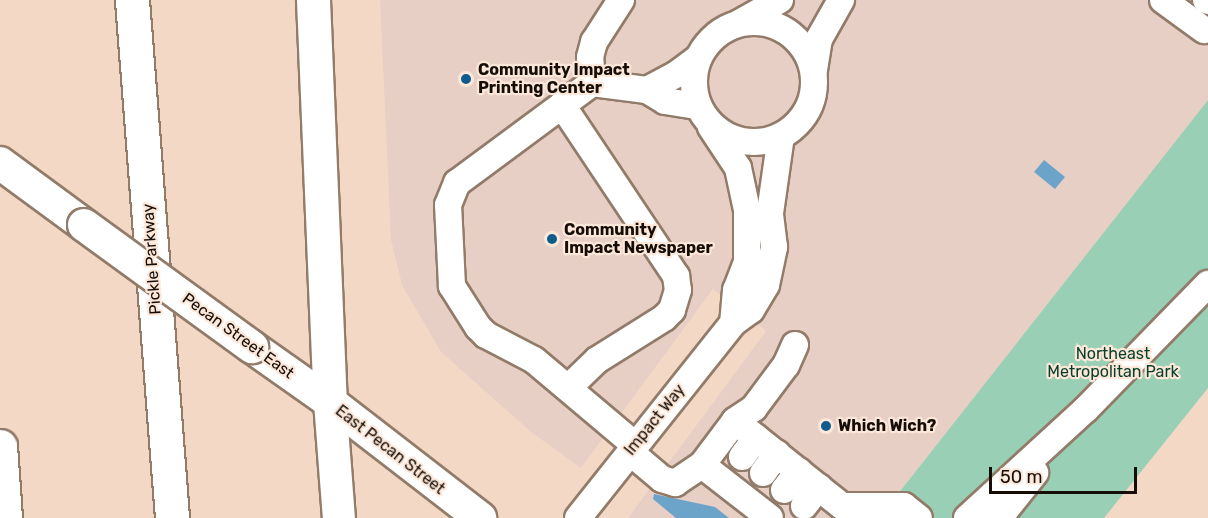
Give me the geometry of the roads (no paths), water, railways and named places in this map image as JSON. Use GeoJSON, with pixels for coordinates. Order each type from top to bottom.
{"type":"FeatureCollection","features":[{"type":"Feature","properties":{"kind":"highway","name":"Pickle Parkway"},"geometry":{"type":"LineString","coordinates":[[132,0],[172,518]]}},
{"type":"Feature","properties":{"kind":"highway"},"geometry":{"type":"LineString","coordinates":[[313,0],[330,402]]}},
{"type":"Feature","properties":{"kind":"highway"},"geometry":{"type":"LineString","coordinates":[[0,446],[5,518]]}},
{"type":"Feature","properties":{"kind":"main road","name":"Pecan Street East"},"geometry":{"type":"LineString","coordinates":[[0,163],[330,402]]}},
{"type":"Feature","properties":{"kind":"main road"},"geometry":{"type":"LineString","coordinates":[[330,402],[339,518]]}},
{"type":"Feature","properties":{"kind":"main road","name":"East Pecan Street"},"geometry":{"type":"LineString","coordinates":[[330,402],[480,518]]}},
{"type":"Feature","properties":{"kind":"street"},"geometry":{"type":"LineString","coordinates":[[592,82],[590,57],[594,42],[621,0]]}},
{"type":"Feature","properties":{"kind":"street"},"geometry":{"type":"LineString","coordinates":[[647,90],[677,74],[698,58],[709,41],[719,32],[780,0]]}},
{"type":"Feature","properties":{"kind":"street"},"geometry":{"type":"LineString","coordinates":[[795,345],[786,365],[754,408],[735,421],[702,465],[675,483],[662,479],[568,388],[534,360],[486,335],[478,327],[452,286],[448,205],[457,183],[592,82],[647,90],[665,101],[703,114],[725,135],[752,143],[781,136],[802,119],[812,101],[819,39],[841,0]]}},
{"type":"Feature","properties":{"kind":"street"},"geometry":{"type":"LineString","coordinates":[[1163,0],[1204,30]]}},
{"type":"Feature","properties":{"kind":"street"},"geometry":{"type":"LineString","coordinates":[[739,23],[771,24],[791,34],[804,48],[814,70]]}},
{"type":"Feature","properties":{"kind":"street"},"geometry":{"type":"LineString","coordinates":[[698,58],[693,84],[703,114],[738,168],[747,210],[747,262],[736,290],[733,322]]}},
{"type":"Feature","properties":{"kind":"street"},"geometry":{"type":"LineString","coordinates":[[562,105],[676,276],[678,290],[672,310],[664,318],[597,360],[568,388]]}},
{"type":"Feature","properties":{"kind":"street","name":"Impact Way"},"geometry":{"type":"LineString","coordinates":[[578,518],[733,322],[752,310],[766,285],[774,247],[770,213],[781,136]]}},
{"type":"Feature","properties":{"kind":"street"},"geometry":{"type":"LineString","coordinates":[[967,518],[1086,409],[1208,284]]}},
{"type":"Feature","properties":{"kind":"street"},"geometry":{"type":"LineString","coordinates":[[999,518],[1086,409]]}},
{"type":"Feature","properties":{"kind":"street"},"geometry":{"type":"LineString","coordinates":[[735,421],[737,462],[758,479],[778,500]]}},
{"type":"Feature","properties":{"kind":"street"},"geometry":{"type":"LineString","coordinates":[[702,465],[737,462],[758,479],[778,500]]}},
{"type":"Feature","properties":{"kind":"street"},"geometry":{"type":"LineString","coordinates":[[778,500],[812,497],[838,512],[904,506],[919,518]]}},
{"type":"Feature","properties":{"kind":"water"},"geometry":{"type":"Polygon","coordinates":[[[1044,160],[1065,177],[1055,189],[1034,172],[1044,160]]]}},
{"type":"Feature","properties":{"kind":"water"},"geometry":{"type":"Polygon","coordinates":[[[654,494],[715,507],[729,518],[676,518],[653,499],[654,494]]]}},
{"type":"Feature","properties":{"kind":"place","name":"Community Impact Printing Center"},"geometry":{"type":"Point","coordinates":[466,79]}},
{"type":"Feature","properties":{"kind":"place","name":"Community Impact Newspaper"},"geometry":{"type":"Point","coordinates":[552,239]}},
{"type":"Feature","properties":{"kind":"place","name":"Which Wich?"},"geometry":{"type":"Point","coordinates":[826,426]}},
{"type":"Feature","properties":{"kind":"park label","name":"Northeast Metropolitan Park"},"geometry":{"type":"Point","coordinates":[1113,363]}}]}
